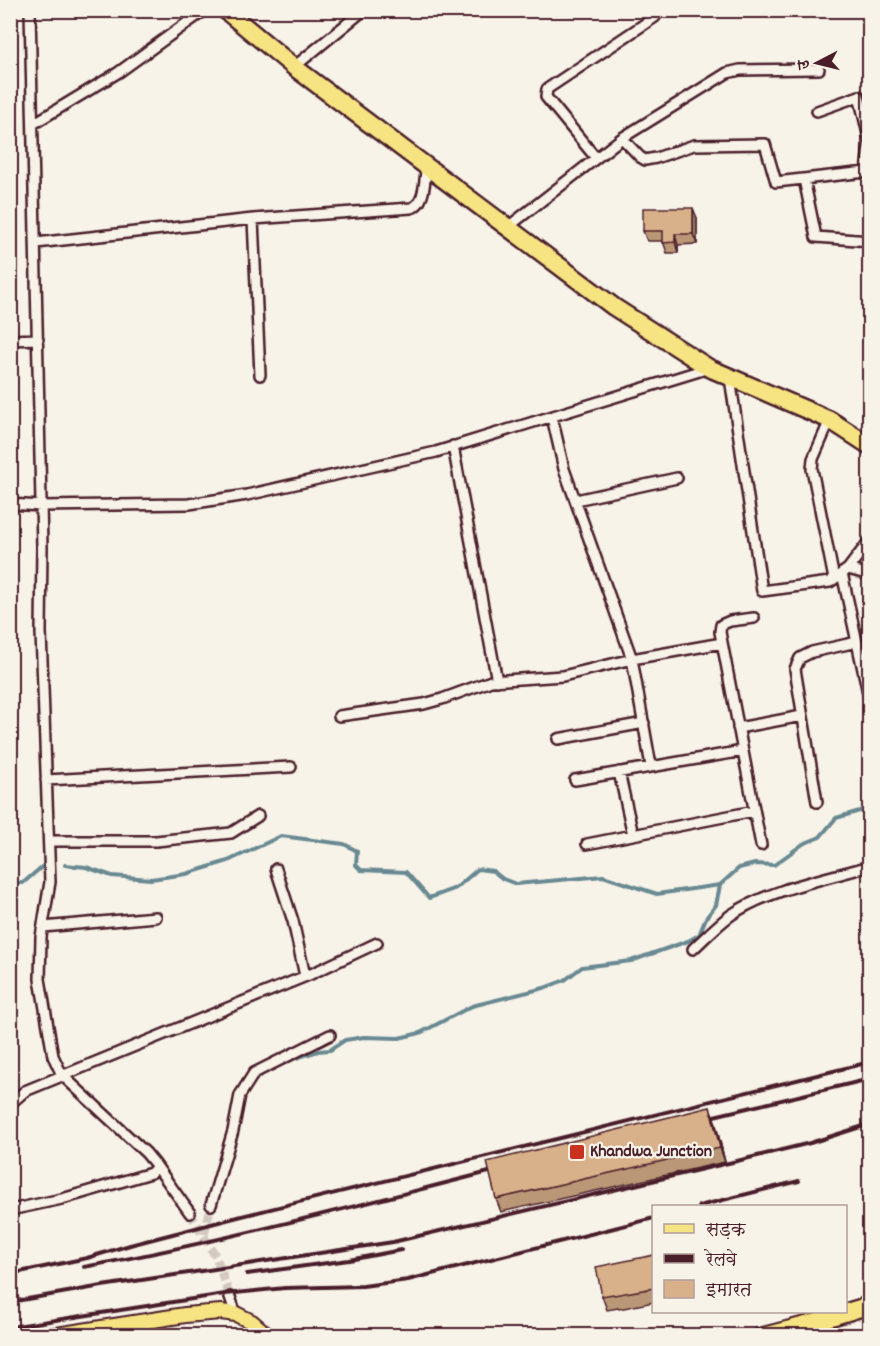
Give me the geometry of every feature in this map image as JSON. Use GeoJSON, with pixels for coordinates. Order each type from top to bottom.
{"type":"FeatureCollection","features":[{"type":"Feature","properties":{"kind":"highway"},"geometry":{"type":"LineString","coordinates":[[225,10],[294,67],[614,306],[709,368],[830,420],[870,446]]}},
{"type":"Feature","properties":{"kind":"highway"},"geometry":{"type":"LineString","coordinates":[[822,1328],[870,1305]]}},
{"type":"Feature","properties":{"kind":"main road"},"geometry":{"type":"LineString","coordinates":[[50,1335],[185,1315],[221,1312],[237,1314],[268,1335]]}},
{"type":"Feature","properties":{"kind":"main road"},"geometry":{"type":"LineString","coordinates":[[759,1335],[822,1328]]}},
{"type":"Feature","properties":{"kind":"street"},"geometry":{"type":"LineString","coordinates":[[30,10],[41,506],[41,632],[50,882],[43,927],[40,979],[53,1056],[62,1075],[146,1153],[190,1213]]}},
{"type":"Feature","properties":{"kind":"street"},"geometry":{"type":"LineString","coordinates":[[33,124],[119,72],[205,10]]}},
{"type":"Feature","properties":{"kind":"street"},"geometry":{"type":"LineString","coordinates":[[294,67],[364,10]]}},
{"type":"Feature","properties":{"kind":"street"},"geometry":{"type":"LineString","coordinates":[[596,158],[546,97],[547,89],[655,17]]}},
{"type":"Feature","properties":{"kind":"street"},"geometry":{"type":"LineString","coordinates":[[508,227],[622,138],[734,71],[819,69]]}},
{"type":"Feature","properties":{"kind":"street"},"geometry":{"type":"LineString","coordinates":[[622,138],[640,158],[645,160],[694,145],[765,144],[776,182],[866,172],[869,138],[859,96],[817,111]]}},
{"type":"Feature","properties":{"kind":"street"},"geometry":{"type":"LineString","coordinates":[[36,243],[253,219],[416,207],[421,200],[427,165]]}},
{"type":"Feature","properties":{"kind":"street"},"geometry":{"type":"LineString","coordinates":[[804,179],[816,237],[870,241]]}},
{"type":"Feature","properties":{"kind":"street"},"geometry":{"type":"LineString","coordinates":[[253,219],[260,375]]}},
{"type":"Feature","properties":{"kind":"street"},"geometry":{"type":"LineString","coordinates":[[10,340],[38,339]]}},
{"type":"Feature","properties":{"kind":"street"},"geometry":{"type":"LineString","coordinates":[[10,504],[41,506],[189,504],[257,492],[453,447],[709,368]]}},
{"type":"Feature","properties":{"kind":"street"},"geometry":{"type":"LineString","coordinates":[[730,378],[762,591],[830,582],[841,574],[870,540]]}},
{"type":"Feature","properties":{"kind":"street"},"geometry":{"type":"LineString","coordinates":[[552,417],[564,469],[632,659],[651,766]]}},
{"type":"Feature","properties":{"kind":"street"},"geometry":{"type":"LineString","coordinates":[[830,420],[813,459],[812,469],[841,574],[870,702]]}},
{"type":"Feature","properties":{"kind":"street"},"geometry":{"type":"LineString","coordinates":[[453,447],[497,681]]}},
{"type":"Feature","properties":{"kind":"street"},"geometry":{"type":"LineString","coordinates":[[576,500],[677,478]]}},
{"type":"Feature","properties":{"kind":"street"},"geometry":{"type":"LineString","coordinates":[[841,574],[870,575]]}},
{"type":"Feature","properties":{"kind":"street"},"geometry":{"type":"LineString","coordinates":[[754,618],[725,622],[721,626],[722,643],[761,845]]}},
{"type":"Feature","properties":{"kind":"street"},"geometry":{"type":"LineString","coordinates":[[817,802],[795,669],[800,658],[813,652],[857,642]]}},
{"type":"Feature","properties":{"kind":"street"},"geometry":{"type":"LineString","coordinates":[[339,716],[424,704],[497,681],[563,676],[632,659],[722,643]]}},
{"type":"Feature","properties":{"kind":"street"},"geometry":{"type":"LineString","coordinates":[[738,728],[802,716]]}},
{"type":"Feature","properties":{"kind":"street"},"geometry":{"type":"LineString","coordinates":[[558,739],[644,723]]}},
{"type":"Feature","properties":{"kind":"street"},"geometry":{"type":"LineString","coordinates":[[575,780],[742,751]]}},
{"type":"Feature","properties":{"kind":"street"},"geometry":{"type":"LineString","coordinates":[[46,780],[291,767]]}},
{"type":"Feature","properties":{"kind":"street"},"geometry":{"type":"LineString","coordinates":[[619,772],[633,835]]}},
{"type":"Feature","properties":{"kind":"street"},"geometry":{"type":"LineString","coordinates":[[587,844],[754,811]]}},
{"type":"Feature","properties":{"kind":"street"},"geometry":{"type":"LineString","coordinates":[[49,842],[156,841],[231,832],[258,816]]}},
{"type":"Feature","properties":{"kind":"street"},"geometry":{"type":"LineString","coordinates":[[693,949],[730,916],[742,909],[774,894],[870,866]]}},
{"type":"Feature","properties":{"kind":"street"},"geometry":{"type":"LineString","coordinates":[[276,869],[293,921],[305,976]]}},
{"type":"Feature","properties":{"kind":"street"},"geometry":{"type":"LineString","coordinates":[[43,927],[156,917]]}},
{"type":"Feature","properties":{"kind":"street"},"geometry":{"type":"LineString","coordinates":[[10,1104],[25,1091],[305,976],[377,943]]}},
{"type":"Feature","properties":{"kind":"street"},"geometry":{"type":"LineString","coordinates":[[211,1205],[233,1131],[240,1095],[254,1073],[330,1035]]}},
{"type":"Feature","properties":{"kind":"street"},"geometry":{"type":"LineString","coordinates":[[10,1210],[62,1199],[151,1173],[156,1168],[155,1164]]}},
{"type":"Feature","properties":{"kind":"street"},"geometry":{"type":"LineString","coordinates":[[230,1297],[237,1314]]}},
{"type":"Feature","properties":{"kind":"building"},"geometry":{"type":"Polygon","coordinates":[[[643,208],[693,208],[693,234],[675,234],[675,242],[663,243],[663,231],[643,231],[643,208]]]}},
{"type":"Feature","properties":{"kind":"building"},"geometry":{"type":"Polygon","coordinates":[[[710,1107],[720,1148],[496,1199],[487,1162],[710,1107]]]}},
{"type":"Feature","properties":{"kind":"building"},"geometry":{"type":"Polygon","coordinates":[[[652,1255],[652,1288],[602,1296],[596,1267],[652,1255]]]}},
{"type":"Feature","properties":{"kind":"waterway"},"geometry":{"type":"LineString","coordinates":[[65,865],[86,867],[112,876],[151,879],[186,874],[228,861],[281,836],[344,844],[357,851],[356,865],[361,870],[406,872],[429,898],[456,888],[478,869],[493,871],[503,879],[516,884],[603,876],[657,894],[720,885],[739,868],[755,864],[774,865],[803,844],[820,837],[836,818],[870,808]]}},
{"type":"Feature","properties":{"kind":"waterway"},"geometry":{"type":"LineString","coordinates":[[10,883],[23,883],[44,865]]}},
{"type":"Feature","properties":{"kind":"waterway"},"geometry":{"type":"LineString","coordinates":[[251,1085],[261,1074],[296,1058],[330,1050],[345,1040],[364,1037],[399,1038],[420,1033],[472,1006],[544,988],[565,980],[582,967],[631,961],[688,941],[699,935],[706,918],[716,905],[720,885]]}},
{"type":"Feature","properties":{"kind":"waterway"},"geometry":{"type":"LineString","coordinates":[[184,1336],[186,1330]]}},
{"type":"Feature","properties":{"kind":"tunnel"},"geometry":{"type":"LineString","coordinates":[[204,1234],[211,1205]]}},
{"type":"Feature","properties":{"kind":"tunnel"},"geometry":{"type":"LineString","coordinates":[[190,1213],[216,1257],[230,1297]]}},
{"type":"Feature","properties":{"kind":"railway"},"geometry":{"type":"LineString","coordinates":[[10,1274],[87,1258],[242,1216],[870,1062]]}},
{"type":"Feature","properties":{"kind":"railway"},"geometry":{"type":"LineString","coordinates":[[697,1120],[870,1079]]}},
{"type":"Feature","properties":{"kind":"railway"},"geometry":{"type":"LineString","coordinates":[[10,1302],[393,1242],[810,1143],[870,1124]]}},
{"type":"Feature","properties":{"kind":"railway"},"geometry":{"type":"LineString","coordinates":[[84,1267],[243,1233],[505,1168]]}},
{"type":"Feature","properties":{"kind":"railway"},"geometry":{"type":"LineString","coordinates":[[703,1205],[799,1181]]}},
{"type":"Feature","properties":{"kind":"railway"},"geometry":{"type":"LineString","coordinates":[[10,1327],[225,1294],[285,1288],[363,1286],[408,1280],[652,1219]]}},
{"type":"Feature","properties":{"kind":"railway"},"geometry":{"type":"LineString","coordinates":[[247,1274],[349,1260],[401,1250]]}},
{"type":"Feature","properties":{"kind":"place","name":"Khandwa Junction"},"geometry":{"type":"Point","coordinates":[577,1152]}}]}
